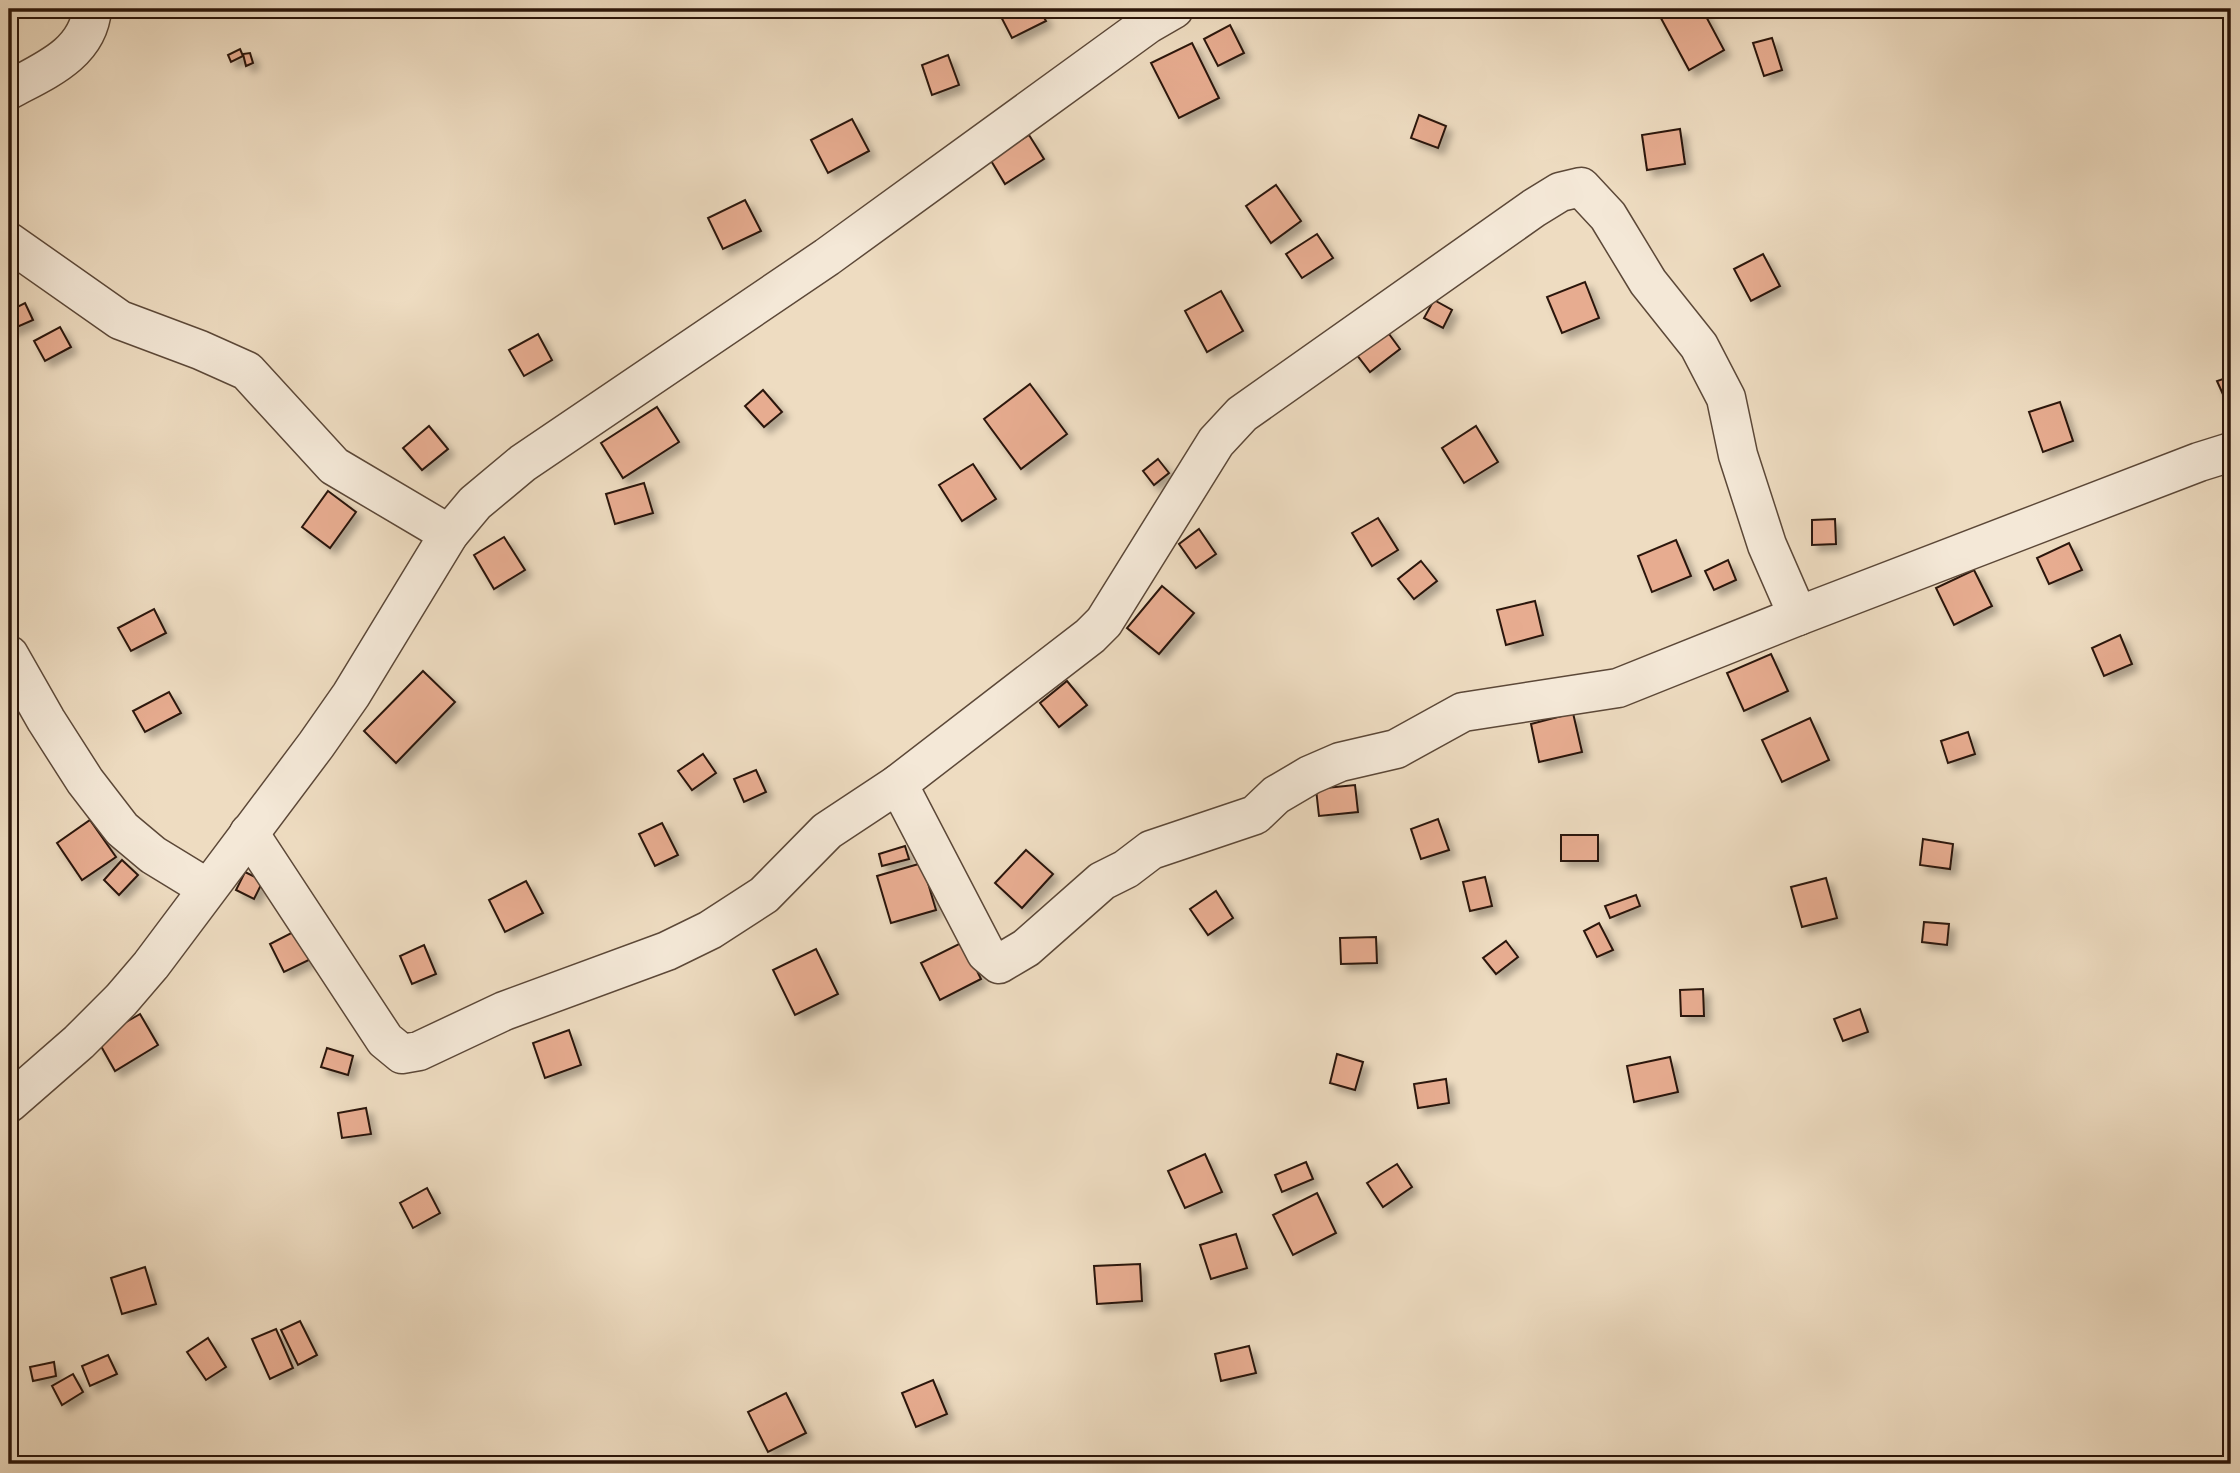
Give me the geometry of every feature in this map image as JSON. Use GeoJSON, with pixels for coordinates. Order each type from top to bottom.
{"type":"FeatureCollection","features":[{"type":"Feature","properties":{"kind":"street"},"geometry":{"type":"LineString","coordinates":[[9,90],[66,58],[83,39],[92,9]]}},
{"type":"Feature","properties":{"kind":"street"},"geometry":{"type":"LineString","coordinates":[[9,1102],[79,1042],[151,965],[351,695],[449,534],[475,503],[523,463],[827,257],[1149,24],[1174,9]]}},
{"type":"Feature","properties":{"kind":"street"},"geometry":{"type":"LineString","coordinates":[[249,833],[385,1040],[402,1054],[419,1051],[504,1011],[667,951],[709,930],[764,895],[827,831],[898,784],[1069,654],[1104,622],[1216,442],[1242,414],[1534,208],[1560,192],[1581,187],[1608,216],[1648,282],[1699,346],[1726,398],[1738,455],[1767,545],[1798,615]]}},
{"type":"Feature","properties":{"kind":"street"},"geometry":{"type":"LineString","coordinates":[[9,242],[120,320],[200,350],[247,372],[334,466],[449,534]]}},
{"type":"Feature","properties":{"kind":"street"},"geometry":{"type":"LineString","coordinates":[[898,784],[986,953],[999,964],[1026,947],[1102,881],[1126,869],[1151,850],[1255,816],[1276,796],[1310,775],[1340,762],[1396,749],[1463,712],[1618,688],[1798,615],[2231,452]]}},
{"type":"Feature","properties":{"kind":"street"},"geometry":{"type":"LineString","coordinates":[[9,655],[85,781],[122,830],[153,855],[207,888]]}},
{"type":"Feature","properties":{"kind":"building"},"geometry":{"type":"Polygon","coordinates":[[[997,9],[1039,9],[1046,21],[1012,38],[997,9]]]}},
{"type":"Feature","properties":{"kind":"building"},"geometry":{"type":"Polygon","coordinates":[[[1656,9],[1702,9],[1724,50],[1689,70],[1656,9]]]}},
{"type":"Feature","properties":{"kind":"building"},"geometry":{"type":"Polygon","coordinates":[[[1230,25],[1244,53],[1218,66],[1204,39],[1230,25]]]}},
{"type":"Feature","properties":{"kind":"building"},"geometry":{"type":"Polygon","coordinates":[[[1772,38],[1782,70],[1764,76],[1753,43],[1772,38]]]}},
{"type":"Feature","properties":{"kind":"building"},"geometry":{"type":"Polygon","coordinates":[[[1192,43],[1219,98],[1179,118],[1151,63],[1192,43]]]}},
{"type":"Feature","properties":{"kind":"building"},"geometry":{"type":"Polygon","coordinates":[[[240,49],[243,56],[231,62],[228,55],[240,49]]]}},
{"type":"Feature","properties":{"kind":"building"},"geometry":{"type":"Polygon","coordinates":[[[250,53],[253,63],[246,66],[243,54],[250,53]]]}},
{"type":"Feature","properties":{"kind":"building"},"geometry":{"type":"Polygon","coordinates":[[[948,55],[959,85],[932,95],[922,65],[948,55]]]}},
{"type":"Feature","properties":{"kind":"building"},"geometry":{"type":"Polygon","coordinates":[[[1419,115],[1446,126],[1438,148],[1411,138],[1419,115]]]}},
{"type":"Feature","properties":{"kind":"building"},"geometry":{"type":"Polygon","coordinates":[[[852,119],[869,151],[828,173],[811,140],[852,119]]]}},
{"type":"Feature","properties":{"kind":"building"},"geometry":{"type":"Polygon","coordinates":[[[1680,129],[1685,164],[1647,170],[1642,135],[1680,129]]]}},
{"type":"Feature","properties":{"kind":"building"},"geometry":{"type":"Polygon","coordinates":[[[1029,135],[1044,159],[1005,184],[990,159],[1029,135]]]}},
{"type":"Feature","properties":{"kind":"building"},"geometry":{"type":"Polygon","coordinates":[[[1276,185],[1301,221],[1271,243],[1246,206],[1276,185]]]}},
{"type":"Feature","properties":{"kind":"building"},"geometry":{"type":"Polygon","coordinates":[[[745,200],[761,231],[723,249],[708,218],[745,200]]]}},
{"type":"Feature","properties":{"kind":"building"},"geometry":{"type":"Polygon","coordinates":[[[1317,234],[1333,258],[1302,278],[1286,254],[1317,234]]]}},
{"type":"Feature","properties":{"kind":"building"},"geometry":{"type":"Polygon","coordinates":[[[1763,254],[1780,286],[1751,301],[1734,269],[1763,254]]]}},
{"type":"Feature","properties":{"kind":"building"},"geometry":{"type":"Polygon","coordinates":[[[1585,282],[1599,318],[1562,333],[1547,297],[1585,282]]]}},
{"type":"Feature","properties":{"kind":"building"},"geometry":{"type":"Polygon","coordinates":[[[1221,291],[1243,331],[1207,352],[1185,311],[1221,291]]]}},
{"type":"Feature","properties":{"kind":"building"},"geometry":{"type":"Polygon","coordinates":[[[1434,300],[1452,310],[1443,328],[1424,318],[1434,300]]]}},
{"type":"Feature","properties":{"kind":"building"},"geometry":{"type":"Polygon","coordinates":[[[25,303],[33,320],[10,330],[9,311],[25,303]]]}},
{"type":"Feature","properties":{"kind":"building"},"geometry":{"type":"Polygon","coordinates":[[[1381,323],[1400,349],[1370,372],[1350,346],[1381,323]]]}},
{"type":"Feature","properties":{"kind":"building"},"geometry":{"type":"Polygon","coordinates":[[[60,327],[71,347],[45,361],[34,341],[60,327]]]}},
{"type":"Feature","properties":{"kind":"building"},"geometry":{"type":"Polygon","coordinates":[[[538,334],[552,360],[524,376],[509,350],[538,334]]]}},
{"type":"Feature","properties":{"kind":"building"},"geometry":{"type":"Polygon","coordinates":[[[2229,377],[2231,396],[2225,399],[2217,381],[2229,377]]]}},
{"type":"Feature","properties":{"kind":"building"},"geometry":{"type":"Polygon","coordinates":[[[1030,384],[1067,434],[1021,469],[984,419],[1030,384]]]}},
{"type":"Feature","properties":{"kind":"building"},"geometry":{"type":"Polygon","coordinates":[[[763,390],[782,412],[764,427],[745,406],[763,390]]]}},
{"type":"Feature","properties":{"kind":"building"},"geometry":{"type":"Polygon","coordinates":[[[2060,402],[2073,441],[2043,452],[2029,412],[2060,402]]]}},
{"type":"Feature","properties":{"kind":"building"},"geometry":{"type":"Polygon","coordinates":[[[657,407],[679,442],[623,478],[601,443],[657,407]]]}},
{"type":"Feature","properties":{"kind":"building"},"geometry":{"type":"Polygon","coordinates":[[[429,426],[448,449],[422,470],[403,448],[429,426]]]}},
{"type":"Feature","properties":{"kind":"building"},"geometry":{"type":"Polygon","coordinates":[[[1476,426],[1498,462],[1464,483],[1442,448],[1476,426]]]}},
{"type":"Feature","properties":{"kind":"building"},"geometry":{"type":"Polygon","coordinates":[[[1158,459],[1169,473],[1154,485],[1143,471],[1158,459]]]}},
{"type":"Feature","properties":{"kind":"building"},"geometry":{"type":"Polygon","coordinates":[[[973,464],[996,499],[962,521],[939,485],[973,464]]]}},
{"type":"Feature","properties":{"kind":"building"},"geometry":{"type":"Polygon","coordinates":[[[644,483],[653,513],[615,524],[606,494],[644,483]]]}},
{"type":"Feature","properties":{"kind":"building"},"geometry":{"type":"Polygon","coordinates":[[[328,491],[356,512],[330,548],[302,527],[328,491]]]}},
{"type":"Feature","properties":{"kind":"building"},"geometry":{"type":"Polygon","coordinates":[[[1378,518],[1398,550],[1372,566],[1352,533],[1378,518]]]}},
{"type":"Feature","properties":{"kind":"building"},"geometry":{"type":"Polygon","coordinates":[[[1835,519],[1836,544],[1812,545],[1812,520],[1835,519]]]}},
{"type":"Feature","properties":{"kind":"building"},"geometry":{"type":"Polygon","coordinates":[[[1199,529],[1216,554],[1196,568],[1179,544],[1199,529]]]}},
{"type":"Feature","properties":{"kind":"building"},"geometry":{"type":"Polygon","coordinates":[[[504,537],[525,570],[494,589],[474,555],[504,537]]]}},
{"type":"Feature","properties":{"kind":"building"},"geometry":{"type":"Polygon","coordinates":[[[1676,540],[1691,576],[1652,592],[1638,556],[1676,540]]]}},
{"type":"Feature","properties":{"kind":"building"},"geometry":{"type":"Polygon","coordinates":[[[2069,543],[2082,570],[2049,584],[2037,558],[2069,543]]]}},
{"type":"Feature","properties":{"kind":"building"},"geometry":{"type":"Polygon","coordinates":[[[1728,560],[1736,580],[1714,590],[1705,571],[1728,560]]]}},
{"type":"Feature","properties":{"kind":"building"},"geometry":{"type":"Polygon","coordinates":[[[1421,561],[1437,581],[1414,599],[1398,579],[1421,561]]]}},
{"type":"Feature","properties":{"kind":"building"},"geometry":{"type":"Polygon","coordinates":[[[1974,570],[1992,606],[1954,625],[1936,588],[1974,570]]]}},
{"type":"Feature","properties":{"kind":"building"},"geometry":{"type":"Polygon","coordinates":[[[1162,586],[1194,613],[1159,654],[1127,628],[1162,586]]]}},
{"type":"Feature","properties":{"kind":"building"},"geometry":{"type":"Polygon","coordinates":[[[1535,601],[1543,635],[1506,645],[1497,610],[1535,601]]]}},
{"type":"Feature","properties":{"kind":"building"},"geometry":{"type":"Polygon","coordinates":[[[154,609],[166,633],[131,651],[118,628],[154,609]]]}},
{"type":"Feature","properties":{"kind":"building"},"geometry":{"type":"Polygon","coordinates":[[[2120,635],[2132,664],[2104,676],[2092,648],[2120,635]]]}},
{"type":"Feature","properties":{"kind":"building"},"geometry":{"type":"Polygon","coordinates":[[[1771,654],[1788,691],[1744,711],[1727,673],[1771,654]]]}},
{"type":"Feature","properties":{"kind":"building"},"geometry":{"type":"Polygon","coordinates":[[[423,671],[455,702],[396,763],[364,731],[423,671]]]}},
{"type":"Feature","properties":{"kind":"building"},"geometry":{"type":"Polygon","coordinates":[[[1067,681],[1087,705],[1059,727],[1040,703],[1067,681]]]}},
{"type":"Feature","properties":{"kind":"building"},"geometry":{"type":"Polygon","coordinates":[[[169,692],[181,713],[145,732],[133,711],[169,692]]]}},
{"type":"Feature","properties":{"kind":"building"},"geometry":{"type":"Polygon","coordinates":[[[1573,713],[1582,752],[1539,762],[1531,724],[1573,713]]]}},
{"type":"Feature","properties":{"kind":"building"},"geometry":{"type":"Polygon","coordinates":[[[1810,718],[1829,760],[1782,782],[1762,740],[1810,718]]]}},
{"type":"Feature","properties":{"kind":"building"},"geometry":{"type":"Polygon","coordinates":[[[1968,732],[1975,754],[1948,763],[1941,741],[1968,732]]]}},
{"type":"Feature","properties":{"kind":"building"},"geometry":{"type":"Polygon","coordinates":[[[703,754],[716,773],[692,790],[678,771],[703,754]]]}},
{"type":"Feature","properties":{"kind":"building"},"geometry":{"type":"Polygon","coordinates":[[[756,770],[766,792],[744,802],[734,779],[756,770]]]}},
{"type":"Feature","properties":{"kind":"building"},"geometry":{"type":"Polygon","coordinates":[[[1355,785],[1358,812],[1319,816],[1316,789],[1355,785]]]}},
{"type":"Feature","properties":{"kind":"building"},"geometry":{"type":"Polygon","coordinates":[[[1438,819],[1449,850],[1421,859],[1411,829],[1438,819]]]}},
{"type":"Feature","properties":{"kind":"building"},"geometry":{"type":"Polygon","coordinates":[[[90,820],[116,857],[82,880],[57,843],[90,820]]]}},
{"type":"Feature","properties":{"kind":"building"},"geometry":{"type":"Polygon","coordinates":[[[662,823],[678,855],[655,866],[639,834],[662,823]]]}},
{"type":"Feature","properties":{"kind":"building"},"geometry":{"type":"Polygon","coordinates":[[[1561,835],[1598,835],[1598,861],[1561,861],[1561,835]]]}},
{"type":"Feature","properties":{"kind":"building"},"geometry":{"type":"Polygon","coordinates":[[[1923,839],[1953,844],[1950,869],[1920,865],[1923,839]]]}},
{"type":"Feature","properties":{"kind":"building"},"geometry":{"type":"Polygon","coordinates":[[[905,846],[909,859],[882,866],[879,854],[905,846]]]}},
{"type":"Feature","properties":{"kind":"building"},"geometry":{"type":"Polygon","coordinates":[[[1026,850],[1053,874],[1022,908],[995,883],[1026,850]]]}},
{"type":"Feature","properties":{"kind":"building"},"geometry":{"type":"Polygon","coordinates":[[[122,860],[138,875],[119,895],[104,880],[122,860]]]}},
{"type":"Feature","properties":{"kind":"building"},"geometry":{"type":"Polygon","coordinates":[[[922,863],[936,910],[891,923],[877,876],[922,863]]]}},
{"type":"Feature","properties":{"kind":"building"},"geometry":{"type":"Polygon","coordinates":[[[245,872],[263,881],[254,899],[236,890],[245,872]]]}},
{"type":"Feature","properties":{"kind":"building"},"geometry":{"type":"Polygon","coordinates":[[[1485,877],[1492,906],[1470,911],[1463,882],[1485,877]]]}},
{"type":"Feature","properties":{"kind":"building"},"geometry":{"type":"Polygon","coordinates":[[[1826,878],[1837,918],[1802,927],[1791,887],[1826,878]]]}},
{"type":"Feature","properties":{"kind":"building"},"geometry":{"type":"Polygon","coordinates":[[[526,881],[543,913],[505,932],[489,900],[526,881]]]}},
{"type":"Feature","properties":{"kind":"building"},"geometry":{"type":"Polygon","coordinates":[[[1216,891],[1233,918],[1208,935],[1190,909],[1216,891]]]}},
{"type":"Feature","properties":{"kind":"building"},"geometry":{"type":"Polygon","coordinates":[[[1636,895],[1640,906],[1610,918],[1605,906],[1636,895]]]}},
{"type":"Feature","properties":{"kind":"building"},"geometry":{"type":"Polygon","coordinates":[[[1924,922],[1949,924],[1947,945],[1922,942],[1924,922]]]}},
{"type":"Feature","properties":{"kind":"building"},"geometry":{"type":"Polygon","coordinates":[[[1599,923],[1613,950],[1597,957],[1584,931],[1599,923]]]}},
{"type":"Feature","properties":{"kind":"building"},"geometry":{"type":"Polygon","coordinates":[[[301,928],[315,957],[284,972],[270,944],[301,928]]]}},
{"type":"Feature","properties":{"kind":"building"},"geometry":{"type":"Polygon","coordinates":[[[1376,937],[1377,963],[1341,964],[1340,938],[1376,937]]]}},
{"type":"Feature","properties":{"kind":"building"},"geometry":{"type":"Polygon","coordinates":[[[1506,941],[1518,957],[1496,974],[1483,958],[1506,941]]]}},
{"type":"Feature","properties":{"kind":"building"},"geometry":{"type":"Polygon","coordinates":[[[963,942],[981,979],[940,1000],[921,963],[963,942]]]}},
{"type":"Feature","properties":{"kind":"building"},"geometry":{"type":"Polygon","coordinates":[[[424,945],[436,974],[412,984],[400,956],[424,945]]]}},
{"type":"Feature","properties":{"kind":"building"},"geometry":{"type":"Polygon","coordinates":[[[816,949],[838,994],[795,1015],[773,970],[816,949]]]}},
{"type":"Feature","properties":{"kind":"building"},"geometry":{"type":"Polygon","coordinates":[[[1703,989],[1704,1016],[1681,1016],[1680,990],[1703,989]]]}},
{"type":"Feature","properties":{"kind":"building"},"geometry":{"type":"Polygon","coordinates":[[[1860,1009],[1868,1032],[1843,1041],[1834,1019],[1860,1009]]]}},
{"type":"Feature","properties":{"kind":"building"},"geometry":{"type":"Polygon","coordinates":[[[140,1014],[158,1045],[115,1071],[97,1039],[140,1014]]]}},
{"type":"Feature","properties":{"kind":"building"},"geometry":{"type":"Polygon","coordinates":[[[569,1030],[581,1065],[545,1078],[533,1043],[569,1030]]]}},
{"type":"Feature","properties":{"kind":"building"},"geometry":{"type":"Polygon","coordinates":[[[327,1048],[353,1056],[348,1075],[321,1067],[327,1048]]]}},
{"type":"Feature","properties":{"kind":"building"},"geometry":{"type":"Polygon","coordinates":[[[1337,1054],[1363,1062],[1355,1090],[1330,1083],[1337,1054]]]}},
{"type":"Feature","properties":{"kind":"building"},"geometry":{"type":"Polygon","coordinates":[[[1670,1057],[1678,1092],[1634,1102],[1627,1066],[1670,1057]]]}},
{"type":"Feature","properties":{"kind":"building"},"geometry":{"type":"Polygon","coordinates":[[[1446,1079],[1449,1103],[1418,1108],[1414,1084],[1446,1079]]]}},
{"type":"Feature","properties":{"kind":"building"},"geometry":{"type":"Polygon","coordinates":[[[366,1108],[371,1134],[342,1138],[338,1113],[366,1108]]]}},
{"type":"Feature","properties":{"kind":"building"},"geometry":{"type":"Polygon","coordinates":[[[1205,1154],[1222,1192],[1185,1208],[1168,1171],[1205,1154]]]}},
{"type":"Feature","properties":{"kind":"building"},"geometry":{"type":"Polygon","coordinates":[[[1306,1162],[1313,1179],[1282,1192],[1275,1175],[1306,1162]]]}},
{"type":"Feature","properties":{"kind":"building"},"geometry":{"type":"Polygon","coordinates":[[[1397,1164],[1412,1187],[1383,1207],[1367,1183],[1397,1164]]]}},
{"type":"Feature","properties":{"kind":"building"},"geometry":{"type":"Polygon","coordinates":[[[427,1188],[440,1213],[413,1228],[400,1203],[427,1188]]]}},
{"type":"Feature","properties":{"kind":"building"},"geometry":{"type":"Polygon","coordinates":[[[1317,1193],[1336,1233],[1293,1255],[1273,1215],[1317,1193]]]}},
{"type":"Feature","properties":{"kind":"building"},"geometry":{"type":"Polygon","coordinates":[[[1236,1234],[1247,1268],[1211,1279],[1200,1245],[1236,1234]]]}},
{"type":"Feature","properties":{"kind":"building"},"geometry":{"type":"Polygon","coordinates":[[[1140,1264],[1142,1301],[1097,1304],[1094,1266],[1140,1264]]]}},
{"type":"Feature","properties":{"kind":"building"},"geometry":{"type":"Polygon","coordinates":[[[145,1267],[156,1304],[122,1314],[111,1278],[145,1267]]]}},
{"type":"Feature","properties":{"kind":"building"},"geometry":{"type":"Polygon","coordinates":[[[300,1321],[317,1355],[298,1365],[281,1330],[300,1321]]]}},
{"type":"Feature","properties":{"kind":"building"},"geometry":{"type":"Polygon","coordinates":[[[276,1329],[293,1368],[270,1379],[252,1339],[276,1329]]]}},
{"type":"Feature","properties":{"kind":"building"},"geometry":{"type":"Polygon","coordinates":[[[208,1338],[226,1367],[206,1380],[187,1352],[208,1338]]]}},
{"type":"Feature","properties":{"kind":"building"},"geometry":{"type":"Polygon","coordinates":[[[1249,1346],[1256,1373],[1221,1381],[1215,1354],[1249,1346]]]}},
{"type":"Feature","properties":{"kind":"building"},"geometry":{"type":"Polygon","coordinates":[[[108,1355],[117,1374],[90,1386],[82,1366],[108,1355]]]}},
{"type":"Feature","properties":{"kind":"building"},"geometry":{"type":"Polygon","coordinates":[[[54,1362],[56,1376],[33,1381],[30,1367],[54,1362]]]}},
{"type":"Feature","properties":{"kind":"building"},"geometry":{"type":"Polygon","coordinates":[[[73,1374],[83,1392],[62,1405],[52,1386],[73,1374]]]}},
{"type":"Feature","properties":{"kind":"building"},"geometry":{"type":"Polygon","coordinates":[[[933,1380],[947,1414],[916,1427],[902,1393],[933,1380]]]}},
{"type":"Feature","properties":{"kind":"building"},"geometry":{"type":"Polygon","coordinates":[[[786,1393],[806,1433],[768,1452],[748,1412],[786,1393]]]}}]}
